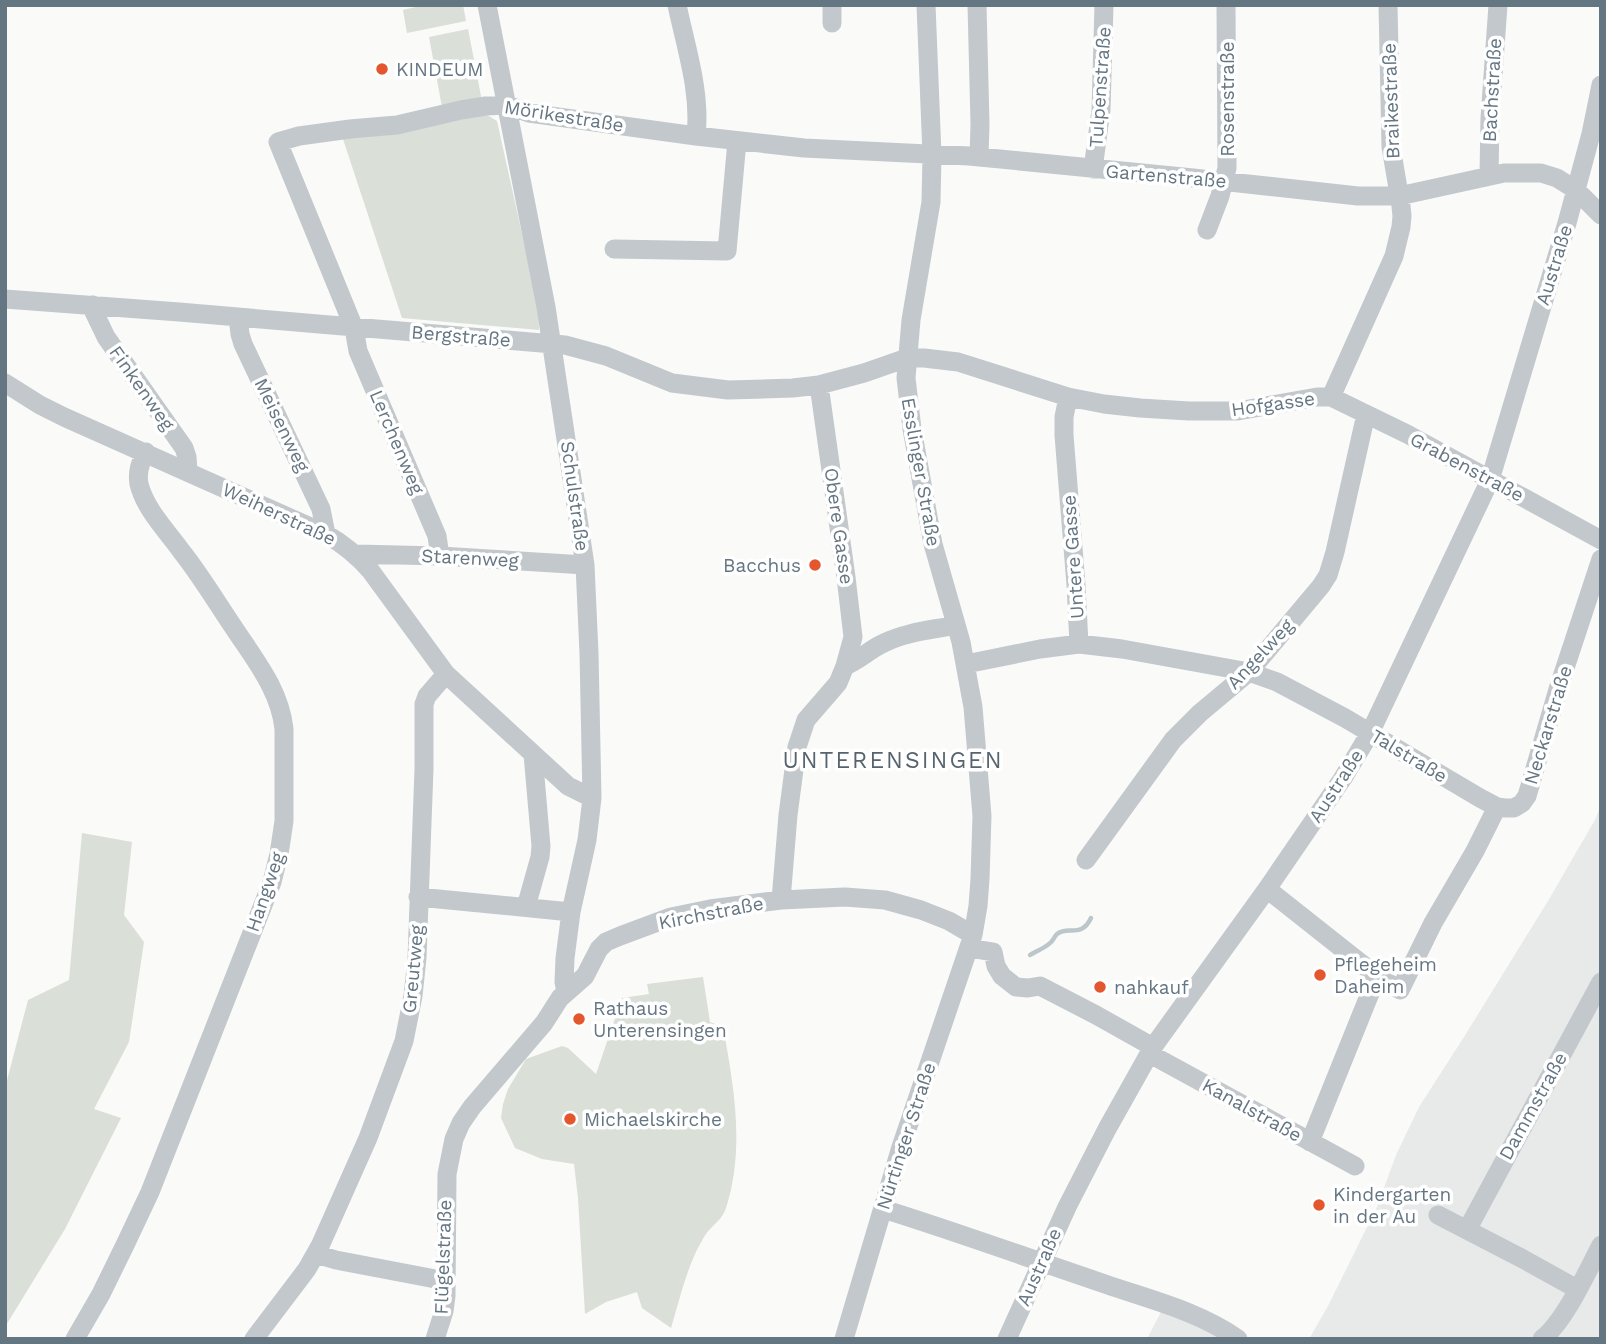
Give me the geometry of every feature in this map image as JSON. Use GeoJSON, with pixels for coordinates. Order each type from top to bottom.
{"type":"FeatureCollection","features":[{"type":"Feature","properties":{"kind":"street","name":"Schulstraße"},"geometry":{"type":"LineString","coordinates":[[487,5],[542,285],[585,565],[592,798],[587,840],[571,912],[565,958],[566,992]]}},
{"type":"Feature","properties":{"kind":"street"},"geometry":{"type":"LineString","coordinates":[[677,5],[697,96],[696,136]]}},
{"type":"Feature","properties":{"kind":"street","name":"Esslinger Straße"},"geometry":{"type":"LineString","coordinates":[[926,5],[932,155],[931,202],[911,320],[907,396],[939,568],[966,664],[973,707],[982,816],[978,906],[971,941]]}},
{"type":"Feature","properties":{"kind":"street"},"geometry":{"type":"LineString","coordinates":[[977,5],[979,158]]}},
{"type":"Feature","properties":{"kind":"street","name":"Tulpenstraße"},"geometry":{"type":"LineString","coordinates":[[1093,169],[1101,110],[1104,5]]}},
{"type":"Feature","properties":{"kind":"street","name":"Rosenstraße"},"geometry":{"type":"LineString","coordinates":[[1207,230],[1225,181],[1226,5]]}},
{"type":"Feature","properties":{"kind":"street","name":"Braikestraße"},"geometry":{"type":"LineString","coordinates":[[1388,5],[1391,147],[1399,196]]}},
{"type":"Feature","properties":{"kind":"street","name":"Bachstraße"},"geometry":{"type":"LineString","coordinates":[[1489,176],[1498,5]]}},
{"type":"Feature","properties":{"kind":"street","name":"Austraße"},"geometry":{"type":"LineString","coordinates":[[1007,1339],[1067,1206],[1152,1051],[1267,889],[1343,778],[1370,733],[1490,480],[1576,190],[1601,85]]}},
{"type":"Feature","properties":{"kind":"street","name":"Mörikestraße"},"geometry":{"type":"LineString","coordinates":[[354,328],[278,142],[299,136],[397,125],[461,110],[507,105],[529,113],[737,141],[804,148],[932,155]]}},
{"type":"Feature","properties":{"kind":"street"},"geometry":{"type":"LineString","coordinates":[[614,248],[727,251],[737,141]]}},
{"type":"Feature","properties":{"kind":"street","name":"Gartenstraße"},"geometry":{"type":"LineString","coordinates":[[932,155],[1350,195],[1399,196]]}},
{"type":"Feature","properties":{"kind":"street"},"geometry":{"type":"LineString","coordinates":[[1399,196],[1489,176],[1518,172],[1541,173],[1557,178],[1576,190],[1601,215]]}},
{"type":"Feature","properties":{"kind":"street","name":"Hofgasse"},"geometry":{"type":"LineString","coordinates":[[907,358],[958,362],[1068,397],[1104,404],[1189,411],[1238,411],[1331,397],[1397,246],[1402,216],[1399,196]]}},
{"type":"Feature","properties":{"kind":"street","name":"Bergstraße"},"geometry":{"type":"LineString","coordinates":[[5,299],[576,347],[672,383],[727,390],[818,385],[907,358]]}},
{"type":"Feature","properties":{"kind":"street","name":"Finkenweg"},"geometry":{"type":"LineString","coordinates":[[93,305],[106,337],[184,448],[188,471]]}},
{"type":"Feature","properties":{"kind":"street","name":"Meisenweg"},"geometry":{"type":"LineString","coordinates":[[239,317],[243,344],[321,509],[326,534]]}},
{"type":"Feature","properties":{"kind":"street","name":"Lerchenweg"},"geometry":{"type":"LineString","coordinates":[[354,328],[358,351],[437,536],[440,556]]}},
{"type":"Feature","properties":{"kind":"street","name":"Weiherstraße"},"geometry":{"type":"LineString","coordinates":[[5,383],[64,417],[326,534],[356,554],[376,577],[446,674],[568,786],[592,798]]}},
{"type":"Feature","properties":{"kind":"street","name":"Obere Gasse"},"geometry":{"type":"LineString","coordinates":[[781,900],[787,827],[801,731],[815,708],[838,683],[851,646],[852,627],[818,385]]}},
{"type":"Feature","properties":{"kind":"street","name":"Untere Gasse"},"geometry":{"type":"LineString","coordinates":[[966,664],[1040,649],[1079,645],[1064,435],[1068,397]]}},
{"type":"Feature","properties":{"kind":"street","name":"Grabenstraße"},"geometry":{"type":"LineString","coordinates":[[1331,397],[1407,434],[1601,540]]}},
{"type":"Feature","properties":{"kind":"street","name":"Angelweg"},"geometry":{"type":"LineString","coordinates":[[1086,860],[1173,740],[1200,713],[1249,672],[1328,575],[1338,543],[1366,414]]}},
{"type":"Feature","properties":{"kind":"street","name":"Hangweg"},"geometry":{"type":"LineString","coordinates":[[75,1339],[101,1294],[150,1192],[272,881],[284,821],[284,729],[276,696],[194,568],[150,509],[139,483],[141,462],[146,452]]}},
{"type":"Feature","properties":{"kind":"street","name":"Starenweg"},"geometry":{"type":"LineString","coordinates":[[356,554],[585,565]]}},
{"type":"Feature","properties":{"kind":"street","name":"Neckarstraße"},"geometry":{"type":"LineString","coordinates":[[1497,807],[1514,808],[1527,796],[1559,686],[1601,559]]}},
{"type":"Feature","properties":{"kind":"street","name":"Obere Gasse"},"geometry":{"type":"LineString","coordinates":[[845,666],[898,637],[956,625]]}},
{"type":"Feature","properties":{"kind":"street","name":"Talstraße"},"geometry":{"type":"LineString","coordinates":[[1079,645],[1122,649],[1249,672],[1277,682],[1497,807]]}},
{"type":"Feature","properties":{"kind":"street","name":"Greutweg"},"geometry":{"type":"LineString","coordinates":[[254,1339],[316,1254],[368,1138],[404,1041],[417,958],[424,704],[427,696],[446,674]]}},
{"type":"Feature","properties":{"kind":"street"},"geometry":{"type":"LineString","coordinates":[[526,907],[541,846],[533,754]]}},
{"type":"Feature","properties":{"kind":"street"},"geometry":{"type":"LineString","coordinates":[[1267,889],[1377,976],[1400,990],[1497,807]]}},
{"type":"Feature","properties":{"kind":"street"},"geometry":{"type":"LineString","coordinates":[[418,897],[571,912]]}},
{"type":"Feature","properties":{"kind":"street","name":"Kirchstraße"},"geometry":{"type":"LineString","coordinates":[[447,1174],[454,1139],[472,1107],[544,1023],[559,998],[585,976],[598,949],[606,942],[671,917],[710,909],[781,900],[845,897],[885,900],[934,914],[971,941]]}},
{"type":"Feature","properties":{"kind":"street","name":"Kanalstraße"},"geometry":{"type":"LineString","coordinates":[[971,941],[993,952],[996,966],[1002,976],[1016,987],[1040,986],[1096,1015],[1152,1051],[1355,1166]]}},
{"type":"Feature","properties":{"kind":"street","name":"Nürtinger Straße"},"geometry":{"type":"LineString","coordinates":[[844,1339],[901,1147],[971,941]]}},
{"type":"Feature","properties":{"kind":"street"},"geometry":{"type":"LineString","coordinates":[[1310,1142],[1377,976]]}},
{"type":"Feature","properties":{"kind":"street","name":"Dammstraße"},"geometry":{"type":"LineString","coordinates":[[1467,1230],[1601,982]]}},
{"type":"Feature","properties":{"kind":"street","name":"Flügelstraße"},"geometry":{"type":"LineString","coordinates":[[435,1339],[444,1311],[447,1174]]}},
{"type":"Feature","properties":{"kind":"street"},"geometry":{"type":"LineString","coordinates":[[883,1209],[1186,1311],[1221,1327],[1238,1339]]}},
{"type":"Feature","properties":{"kind":"street"},"geometry":{"type":"LineString","coordinates":[[1438,1215],[1577,1289]]}},
{"type":"Feature","properties":{"kind":"street"},"geometry":{"type":"LineString","coordinates":[[1542,1339],[1556,1325],[1601,1245]]}},
{"type":"Feature","properties":{"kind":"street"},"geometry":{"type":"LineString","coordinates":[[316,1254],[446,1281]]}},
{"type":"Feature","properties":{"kind":"shaded area"},"geometry":{"type":"Polygon","coordinates":[[[424,5],[463,5],[466,21],[407,33],[403,10],[424,5]]]}},
{"type":"Feature","properties":{"kind":"shaded area"},"geometry":{"type":"Polygon","coordinates":[[[468,29],[482,101],[442,107],[429,37],[468,29]]]}},
{"type":"Feature","properties":{"kind":"shaded area"},"geometry":{"type":"Polygon","coordinates":[[[487,115],[497,121],[538,306],[539,330],[402,318],[343,139],[487,115]]]}},
{"type":"Feature","properties":{"kind":"shaded area"},"geometry":{"type":"Polygon","coordinates":[[[1601,805],[1601,1339],[1309,1339],[1377,1207],[1396,1155],[1419,1107],[1548,901],[1601,805]]]}},
{"type":"Feature","properties":{"kind":"shaded area"},"geometry":{"type":"Polygon","coordinates":[[[82,833],[132,842],[124,915],[144,942],[129,1042],[94,1109],[121,1118],[65,1229],[5,1327],[5,1088],[28,1000],[69,980],[82,833]]]}},
{"type":"Feature","properties":{"kind":"shaded area"},"geometry":{"type":"Polygon","coordinates":[[[703,977],[710,1022],[723,1027],[734,1095],[735,1163],[726,1208],[698,1248],[684,1282],[671,1328],[642,1308],[637,1292],[606,1302],[585,1314],[574,1164],[542,1159],[515,1148],[501,1118],[508,1089],[526,1059],[562,1046],[568,1048],[596,1074],[622,998],[649,994],[647,984],[703,977]]]}},
{"type":"Feature","properties":{"kind":"shaded area"},"geometry":{"type":"Polygon","coordinates":[[[1165,1304],[1238,1339],[1147,1339],[1165,1304]]]}},
{"type":"Feature","properties":{"kind":"waterway"},"geometry":{"type":"LineString","coordinates":[[1030,955],[1048,945],[1057,934],[1083,928],[1091,918]]}},
{"type":"Feature","properties":{"kind":"place","name":"KINDEUM"},"geometry":{"type":"Point","coordinates":[382,69]}},
{"type":"Feature","properties":{"kind":"place","name":"Bacchus"},"geometry":{"type":"Point","coordinates":[815,565]}},
{"type":"Feature","properties":{"kind":"place","name":"Pflegeheim Daheim"},"geometry":{"type":"Point","coordinates":[1320,975]}},
{"type":"Feature","properties":{"kind":"place","name":"nahkauf"},"geometry":{"type":"Point","coordinates":[1100,987]}},
{"type":"Feature","properties":{"kind":"place","name":"Rathaus Unterensingen"},"geometry":{"type":"Point","coordinates":[579,1019]}},
{"type":"Feature","properties":{"kind":"place","name":"Michaelskirche"},"geometry":{"type":"Point","coordinates":[570,1119]}},
{"type":"Feature","properties":{"kind":"place","name":"Kindergarten in der Au"},"geometry":{"type":"Point","coordinates":[1319,1205]}},
{"type":"Feature","properties":{"kind":"district","name":"UNTERENSINGEN"},"geometry":{"type":"Point","coordinates":[893,760]}}]}
